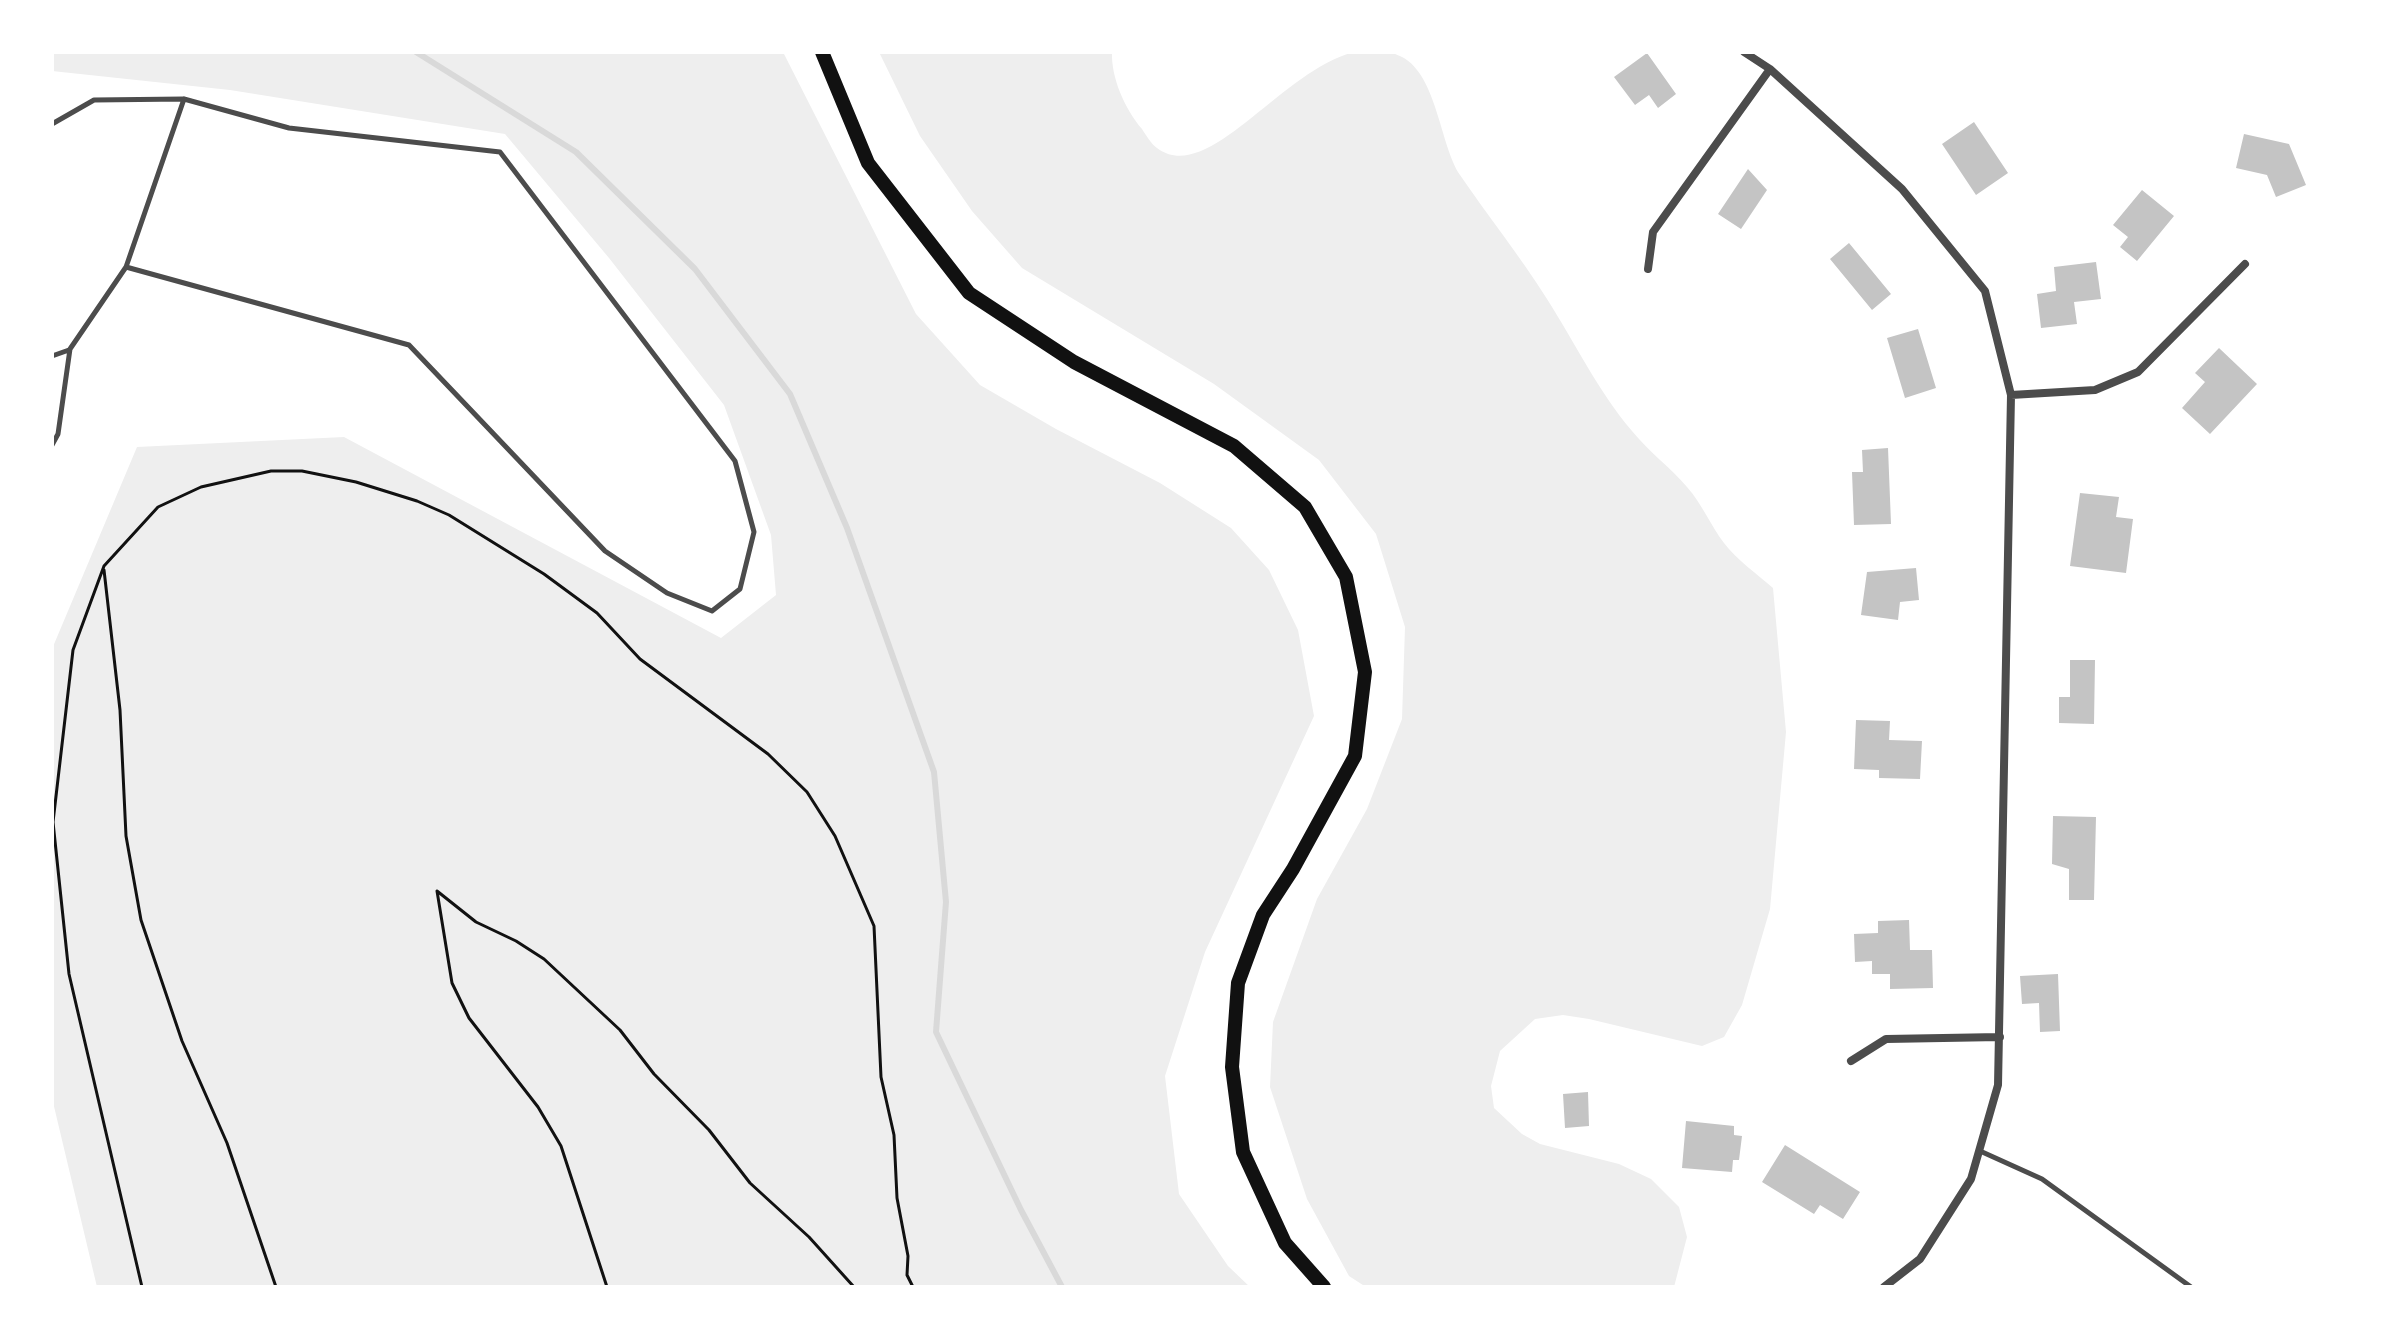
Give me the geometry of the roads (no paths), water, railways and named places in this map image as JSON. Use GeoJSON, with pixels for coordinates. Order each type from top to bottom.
{"type":"FeatureCollection","features":[{"type":"Feature","properties":{"kind":"main road"},"geometry":{"type":"LineString","coordinates":[[822,52],[868,163],[969,293],[1074,362],[1234,446],[1305,507],[1346,577],[1365,672],[1355,756],[1293,869],[1263,915],[1238,983],[1232,1067],[1243,1152],[1285,1243],[1324,1287]]}},
{"type":"Feature","properties":{"kind":"street"},"geometry":{"type":"LineString","coordinates":[[1744,52],[1770,69],[1902,189],[1985,291],[2011,395],[1998,1085],[1971,1179],[1920,1259],[1884,1287]]}},
{"type":"Feature","properties":{"kind":"street"},"geometry":{"type":"LineString","coordinates":[[1648,269],[1653,232],[1770,69]]}},
{"type":"Feature","properties":{"kind":"street"},"geometry":{"type":"LineString","coordinates":[[2011,395],[2095,390],[2138,372],[2245,264]]}},
{"type":"Feature","properties":{"kind":"street"},"geometry":{"type":"LineString","coordinates":[[1851,1061],[1886,1039],[2000,1037]]}},
{"type":"Feature","properties":{"kind":"lane"},"geometry":{"type":"LineString","coordinates":[[52,124],[94,100],[184,99],[289,128],[500,152],[735,461],[754,532],[740,589],[712,611],[667,593],[605,551],[409,345],[126,267]]}},
{"type":"Feature","properties":{"kind":"lane"},"geometry":{"type":"LineString","coordinates":[[52,445],[58,434],[70,349],[126,267],[184,99]]}},
{"type":"Feature","properties":{"kind":"lane"},"geometry":{"type":"LineString","coordinates":[[52,356],[70,349]]}},
{"type":"Feature","properties":{"kind":"lane"},"geometry":{"type":"LineString","coordinates":[[1979,1150],[2042,1179],[2191,1287]]}},
{"type":"Feature","properties":{"kind":"waterway"},"geometry":{"type":"LineString","coordinates":[[416,52],[576,152],[695,269],[790,394],[847,528],[934,772],[946,902],[936,1032],[1021,1210],[1062,1287]]}}]}
